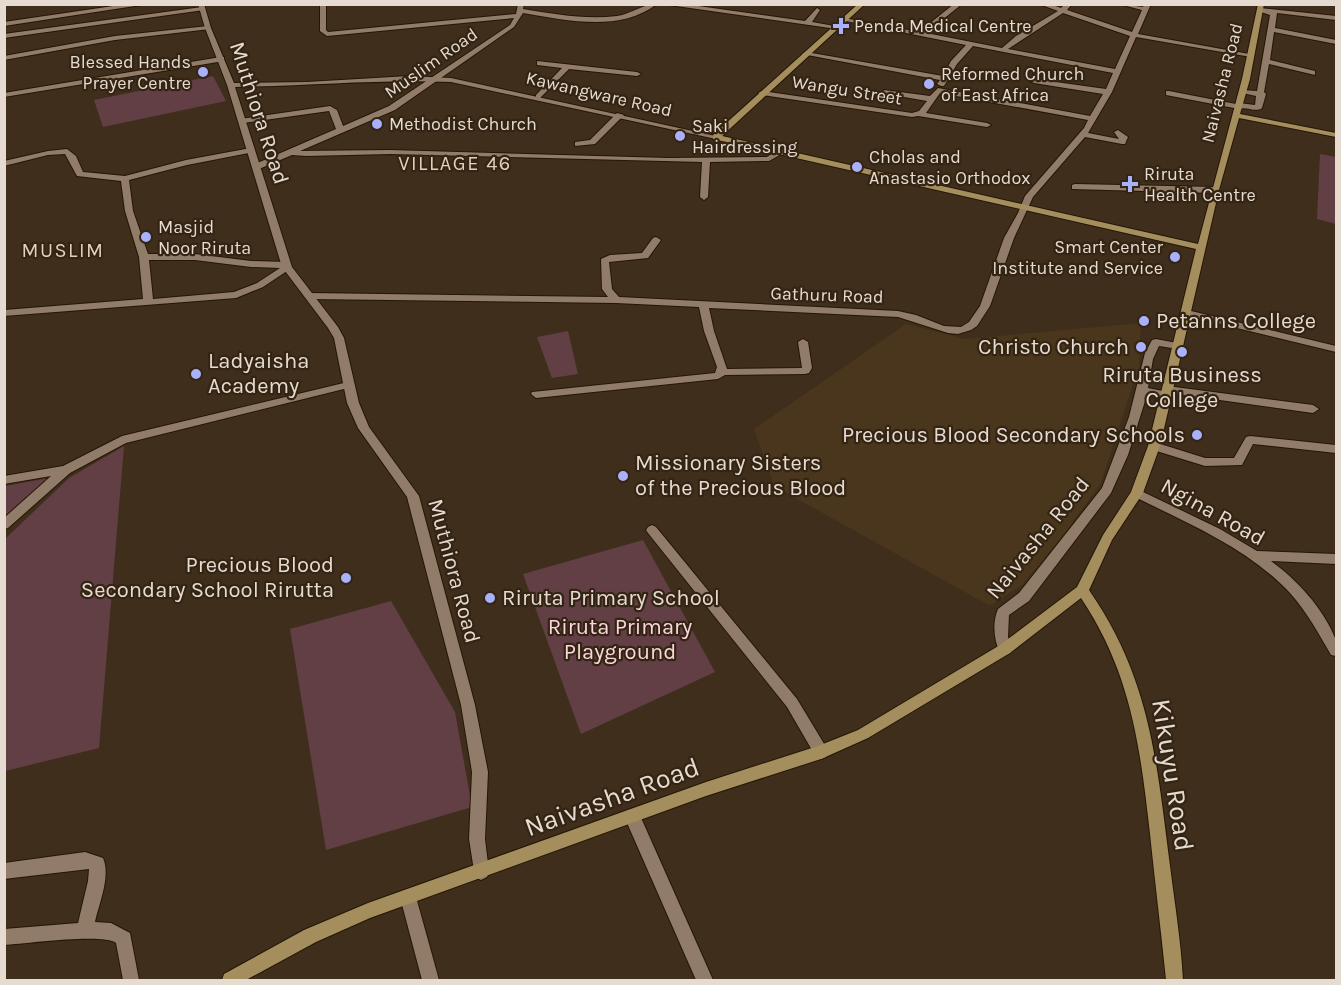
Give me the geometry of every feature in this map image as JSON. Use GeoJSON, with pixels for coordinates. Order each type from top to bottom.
{"type":"FeatureCollection","features":[{"type":"Feature","properties":{"kind":"main road"},"geometry":{"type":"LineString","coordinates":[[716,137],[862,4]]}},
{"type":"Feature","properties":{"kind":"main road","name":"Naivasha Road"},"geometry":{"type":"LineString","coordinates":[[230,981],[310,936],[408,897],[632,816],[821,752],[863,734],[1005,649],[1082,590],[1107,538],[1137,494],[1154,446],[1187,313],[1200,247],[1228,137],[1244,87],[1261,8]]}},
{"type":"Feature","properties":{"kind":"main road"},"geometry":{"type":"LineString","coordinates":[[1238,109],[1336,135]]}},
{"type":"Feature","properties":{"kind":"main road","name":"Kawangware Road"},"geometry":{"type":"LineString","coordinates":[[716,137],[1200,247]]}},
{"type":"Feature","properties":{"kind":"main road","name":"Kikuyu Road"},"geometry":{"type":"LineString","coordinates":[[1082,590],[1110,630],[1133,690],[1149,751],[1174,981]]}},
{"type":"Feature","properties":{"kind":"street"},"geometry":{"type":"LineString","coordinates":[[4,24],[145,4]]}},
{"type":"Feature","properties":{"kind":"street"},"geometry":{"type":"LineString","coordinates":[[323,4],[323,31],[327,34],[520,10],[598,20],[639,14],[654,4]]}},
{"type":"Feature","properties":{"kind":"street"},"geometry":{"type":"LineString","coordinates":[[665,4],[837,27]]}},
{"type":"Feature","properties":{"kind":"street"},"geometry":{"type":"LineString","coordinates":[[919,35],[959,4]]}},
{"type":"Feature","properties":{"kind":"street"},"geometry":{"type":"LineString","coordinates":[[1042,4],[1134,34],[1251,56],[1312,73]]}},
{"type":"Feature","properties":{"kind":"street"},"geometry":{"type":"LineString","coordinates":[[1003,50],[1017,37],[1063,12],[1069,4]]}},
{"type":"Feature","properties":{"kind":"street"},"geometry":{"type":"LineString","coordinates":[[1122,4],[1146,7]]}},
{"type":"Feature","properties":{"kind":"street"},"geometry":{"type":"LineString","coordinates":[[4,36],[202,7]]}},
{"type":"Feature","properties":{"kind":"street","name":"Muthiora Road"},"geometry":{"type":"LineString","coordinates":[[202,7],[243,121],[287,266],[333,327],[339,338],[348,385],[364,428],[413,496],[468,705],[480,772],[477,839],[481,872]]}},
{"type":"Feature","properties":{"kind":"street","name":"Gathuru Road"},"geometry":{"type":"LineString","coordinates":[[309,296],[703,303],[741,308],[898,314],[940,328],[956,331],[966,328],[973,324],[988,296],[1009,238],[1026,207],[1029,196],[1083,134],[1093,119],[1118,72],[1146,7]]}},
{"type":"Feature","properties":{"kind":"street"},"geometry":{"type":"LineString","coordinates":[[1261,8],[1336,18]]}},
{"type":"Feature","properties":{"kind":"street"},"geometry":{"type":"LineString","coordinates":[[1169,93],[1238,109],[1258,108],[1274,14],[1261,8]]}},
{"type":"Feature","properties":{"kind":"street","name":"Muslim Road"},"geometry":{"type":"LineString","coordinates":[[256,167],[392,108],[472,51],[512,26],[520,10]]}},
{"type":"Feature","properties":{"kind":"street"},"geometry":{"type":"LineString","coordinates":[[807,23],[817,10]]}},
{"type":"Feature","properties":{"kind":"street"},"geometry":{"type":"LineString","coordinates":[[844,20],[1118,72]]}},
{"type":"Feature","properties":{"kind":"street"},"geometry":{"type":"LineString","coordinates":[[1258,23],[1271,30],[1336,42]]}},
{"type":"Feature","properties":{"kind":"street"},"geometry":{"type":"LineString","coordinates":[[4,58],[121,37],[208,28]]}},
{"type":"Feature","properties":{"kind":"street"},"geometry":{"type":"LineString","coordinates":[[1255,35],[1271,30]]}},
{"type":"Feature","properties":{"kind":"street","name":"Wangu Street"},"geometry":{"type":"LineString","coordinates":[[762,93],[918,114],[971,44]]}},
{"type":"Feature","properties":{"kind":"street"},"geometry":{"type":"LineString","coordinates":[[806,54],[944,78]]}},
{"type":"Feature","properties":{"kind":"street"},"geometry":{"type":"LineString","coordinates":[[1251,56],[1266,60]]}},
{"type":"Feature","properties":{"kind":"street"},"geometry":{"type":"LineString","coordinates":[[4,95],[221,59]]}},
{"type":"Feature","properties":{"kind":"street"},"geometry":{"type":"LineString","coordinates":[[540,63],[637,74]]}},
{"type":"Feature","properties":{"kind":"street"},"geometry":{"type":"LineString","coordinates":[[539,97],[567,67]]}},
{"type":"Feature","properties":{"kind":"street","name":"Kawangware Road"},"geometry":{"type":"LineString","coordinates":[[231,85],[437,78],[539,97],[716,137]]}},
{"type":"Feature","properties":{"kind":"street"},"geometry":{"type":"LineString","coordinates":[[1034,81],[1108,92]]}},
{"type":"Feature","properties":{"kind":"street"},"geometry":{"type":"LineString","coordinates":[[1244,87],[1262,90]]}},
{"type":"Feature","properties":{"kind":"street"},"geometry":{"type":"LineString","coordinates":[[938,90],[1093,119]]}},
{"type":"Feature","properties":{"kind":"street"},"geometry":{"type":"LineString","coordinates":[[887,92],[931,99]]}},
{"type":"Feature","properties":{"kind":"street"},"geometry":{"type":"LineString","coordinates":[[243,121],[330,108],[341,130]]}},
{"type":"Feature","properties":{"kind":"street"},"geometry":{"type":"LineString","coordinates":[[918,114],[987,125]]}},
{"type":"Feature","properties":{"kind":"street"},"geometry":{"type":"LineString","coordinates":[[578,144],[592,142],[620,115]]}},
{"type":"Feature","properties":{"kind":"street"},"geometry":{"type":"LineString","coordinates":[[1083,134],[1122,142],[1124,136],[1118,132]]}},
{"type":"Feature","properties":{"kind":"street"},"geometry":{"type":"LineString","coordinates":[[4,164],[48,153],[67,151],[80,174],[125,179],[186,163],[251,150]]}},
{"type":"Feature","properties":{"kind":"street"},"geometry":{"type":"LineString","coordinates":[[291,152],[706,159],[769,159],[781,152]]}},
{"type":"Feature","properties":{"kind":"street"},"geometry":{"type":"LineString","coordinates":[[704,197],[706,159]]}},
{"type":"Feature","properties":{"kind":"street"},"geometry":{"type":"LineString","coordinates":[[125,179],[129,211],[144,257],[148,302]]}},
{"type":"Feature","properties":{"kind":"street"},"geometry":{"type":"LineString","coordinates":[[1076,187],[1215,190]]}},
{"type":"Feature","properties":{"kind":"street"},"geometry":{"type":"LineString","coordinates":[[616,300],[607,289],[604,261],[610,258],[645,256],[656,240]]}},
{"type":"Feature","properties":{"kind":"street"},"geometry":{"type":"LineString","coordinates":[[144,257],[195,257],[287,266]]}},
{"type":"Feature","properties":{"kind":"street"},"geometry":{"type":"LineString","coordinates":[[4,313],[236,295],[260,285],[287,266]]}},
{"type":"Feature","properties":{"kind":"street"},"geometry":{"type":"LineString","coordinates":[[703,303],[722,372]]}},
{"type":"Feature","properties":{"kind":"street"},"geometry":{"type":"LineString","coordinates":[[1187,313],[1336,349]]}},
{"type":"Feature","properties":{"kind":"street"},"geometry":{"type":"LineString","coordinates":[[536,394],[704,377],[722,372],[805,371],[807,368],[803,342]]}},
{"type":"Feature","properties":{"kind":"street","name":"Naivasha Road"},"geometry":{"type":"LineString","coordinates":[[1005,649],[1000,637],[1003,613],[1024,597],[1107,490],[1116,470],[1142,390],[1150,348],[1156,342],[1178,346]]}},
{"type":"Feature","properties":{"kind":"street"},"geometry":{"type":"LineString","coordinates":[[4,525],[66,470],[122,440],[348,385]]}},
{"type":"Feature","properties":{"kind":"street"},"geometry":{"type":"LineString","coordinates":[[1142,390],[1313,408]]}},
{"type":"Feature","properties":{"kind":"street"},"geometry":{"type":"LineString","coordinates":[[1154,446],[1212,463],[1238,462],[1250,441],[1336,449]]}},
{"type":"Feature","properties":{"kind":"street"},"geometry":{"type":"LineString","coordinates":[[4,480],[66,470]]}},
{"type":"Feature","properties":{"kind":"street","name":"Ngina Road"},"geometry":{"type":"LineString","coordinates":[[1137,494],[1223,536],[1254,556],[1287,583],[1309,607],[1334,643]]}},
{"type":"Feature","properties":{"kind":"street"},"geometry":{"type":"LineString","coordinates":[[652,530],[792,703],[821,752]]}},
{"type":"Feature","properties":{"kind":"street"},"geometry":{"type":"LineString","coordinates":[[1254,556],[1336,559]]}},
{"type":"Feature","properties":{"kind":"street"},"geometry":{"type":"LineString","coordinates":[[632,816],[705,981]]}},
{"type":"Feature","properties":{"kind":"street"},"geometry":{"type":"LineString","coordinates":[[4,872],[85,860],[96,863],[96,881],[85,931]]}},
{"type":"Feature","properties":{"kind":"street"},"geometry":{"type":"LineString","coordinates":[[408,897],[431,981]]}},
{"type":"Feature","properties":{"kind":"street"},"geometry":{"type":"LineString","coordinates":[[4,937],[113,931],[124,939],[131,981]]}},
{"type":"Feature","properties":{"kind":"shaded area"},"geometry":{"type":"Polygon","coordinates":[[[1141,323],[1139,366],[1101,483],[1065,533],[1023,584],[990,606],[774,486],[754,429],[906,324],[965,339],[1141,323]]]}},
{"type":"Feature","properties":{"kind":"green space"},"geometry":{"type":"Polygon","coordinates":[[[213,76],[226,101],[103,127],[94,100],[213,76]]]}},
{"type":"Feature","properties":{"kind":"green space"},"geometry":{"type":"Polygon","coordinates":[[[1320,154],[1336,157],[1336,224],[1317,219],[1320,154]]]}},
{"type":"Feature","properties":{"kind":"green space"},"geometry":{"type":"Polygon","coordinates":[[[568,331],[578,374],[552,378],[537,337],[568,331]]]}},
{"type":"Feature","properties":{"kind":"green space"},"geometry":{"type":"Polygon","coordinates":[[[124,446],[99,748],[5,771],[5,539],[69,478],[124,446]]]}},
{"type":"Feature","properties":{"kind":"green space"},"geometry":{"type":"Polygon","coordinates":[[[49,478],[5,521],[5,486],[49,478]]]}},
{"type":"Feature","properties":{"kind":"green space","name":"Riruta Primary Playground"},"geometry":{"type":"Polygon","coordinates":[[[643,540],[715,672],[581,734],[523,574],[643,540]]]}},
{"type":"Feature","properties":{"kind":"green space"},"geometry":{"type":"Polygon","coordinates":[[[391,601],[455,712],[472,807],[326,850],[290,629],[391,601]]]}},
{"type":"Feature","properties":{"kind":"place","name":"Penda Medical Centre"},"geometry":{"type":"Point","coordinates":[841,26]}},
{"type":"Feature","properties":{"kind":"place","name":"Blessed Hands Prayer Centre"},"geometry":{"type":"Point","coordinates":[203,72]}},
{"type":"Feature","properties":{"kind":"place","name":"Reformed Church of East Africa"},"geometry":{"type":"Point","coordinates":[929,84]}},
{"type":"Feature","properties":{"kind":"place","name":"Methodist Church"},"geometry":{"type":"Point","coordinates":[377,124]}},
{"type":"Feature","properties":{"kind":"place","name":"Saki Hairdressing"},"geometry":{"type":"Point","coordinates":[680,136]}},
{"type":"Feature","properties":{"kind":"place","name":"Cholas and Anastasio Orthodox"},"geometry":{"type":"Point","coordinates":[857,167]}},
{"type":"Feature","properties":{"kind":"place","name":"Riruta Health Centre"},"geometry":{"type":"Point","coordinates":[1130,184]}},
{"type":"Feature","properties":{"kind":"place","name":"Masjid Noor Riruta"},"geometry":{"type":"Point","coordinates":[146,237]}},
{"type":"Feature","properties":{"kind":"place","name":"Smart Center Institute and Service"},"geometry":{"type":"Point","coordinates":[1175,257]}},
{"type":"Feature","properties":{"kind":"place","name":"Petanns College"},"geometry":{"type":"Point","coordinates":[1144,321]}},
{"type":"Feature","properties":{"kind":"place","name":"Christo Church"},"geometry":{"type":"Point","coordinates":[1141,347]}},
{"type":"Feature","properties":{"kind":"place","name":"Riruta Business College"},"geometry":{"type":"Point","coordinates":[1182,352]}},
{"type":"Feature","properties":{"kind":"place","name":"Ladyaisha Academy"},"geometry":{"type":"Point","coordinates":[196,374]}},
{"type":"Feature","properties":{"kind":"place","name":"Precious Blood Secondary Schools"},"geometry":{"type":"Point","coordinates":[1197,435]}},
{"type":"Feature","properties":{"kind":"place","name":"Missionary Sisters of the Precious Blood"},"geometry":{"type":"Point","coordinates":[623,476]}},
{"type":"Feature","properties":{"kind":"place","name":"Precious Blood Secondary School Rirutta"},"geometry":{"type":"Point","coordinates":[346,578]}},
{"type":"Feature","properties":{"kind":"place","name":"Riruta Primary School"},"geometry":{"type":"Point","coordinates":[490,598]}},
{"type":"Feature","properties":{"kind":"district","name":"VILLAGE 46"},"geometry":{"type":"Point","coordinates":[455,163]}},
{"type":"Feature","properties":{"kind":"district","name":"MUSLIM"},"geometry":{"type":"Point","coordinates":[63,250]}}]}
